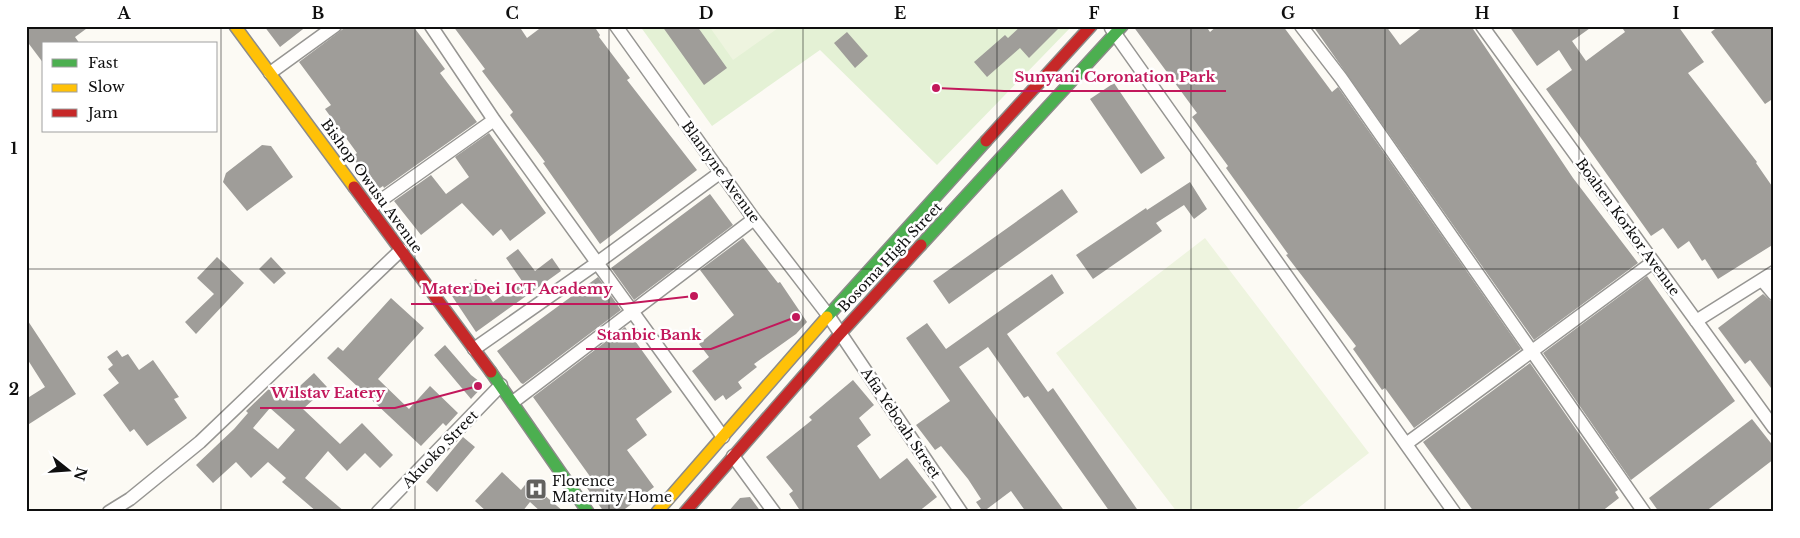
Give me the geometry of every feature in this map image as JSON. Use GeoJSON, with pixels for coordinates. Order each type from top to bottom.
{"type":"FeatureCollection","features":[{"type":"Feature","properties":{"kind":"street","name":"Bishop Owusu Avenue"},"geometry":{"type":"LineString","coordinates":[[235,26],[501,385],[588,512]]}},
{"type":"Feature","properties":{"kind":"street"},"geometry":{"type":"LineString","coordinates":[[270,73],[335,26]]}},
{"type":"Feature","properties":{"kind":"street"},"geometry":{"type":"LineString","coordinates":[[431,26],[494,120],[723,437]]}},
{"type":"Feature","properties":{"kind":"street","name":"Blantyne Avenue"},"geometry":{"type":"LineString","coordinates":[[616,26],[754,219],[828,315],[840,334]]}},
{"type":"Feature","properties":{"kind":"street","name":"Bosoma High Street"},"geometry":{"type":"LineString","coordinates":[[656,512],[828,315],[1091,26]]}},
{"type":"Feature","properties":{"kind":"street"},"geometry":{"type":"LineString","coordinates":[[1301,26],[1341,78],[1532,351],[1641,511]]}},
{"type":"Feature","properties":{"kind":"street","name":"Boahen Korkor Avenue"},"geometry":{"type":"LineString","coordinates":[[1482,26],[1774,428]]}},
{"type":"Feature","properties":{"kind":"street"},"geometry":{"type":"LineString","coordinates":[[1115,29],[1454,512]]}},
{"type":"Feature","properties":{"kind":"street","name":"Bosoma High Street"},"geometry":{"type":"LineString","coordinates":[[685,512],[840,334],[1115,29]]}},
{"type":"Feature","properties":{"kind":"street"},"geometry":{"type":"LineString","coordinates":[[370,208],[494,120]]}},
{"type":"Feature","properties":{"kind":"street"},"geometry":{"type":"LineString","coordinates":[[474,349],[597,263],[721,172]]}},
{"type":"Feature","properties":{"kind":"street"},"geometry":{"type":"LineString","coordinates":[[513,402],[754,219]]}},
{"type":"Feature","properties":{"kind":"street"},"geometry":{"type":"LineString","coordinates":[[108,512],[130,499],[200,442],[401,250]]}},
{"type":"Feature","properties":{"kind":"street"},"geometry":{"type":"LineString","coordinates":[[1406,444],[1654,262]]}},
{"type":"Feature","properties":{"kind":"street"},"geometry":{"type":"LineString","coordinates":[[1696,321],[1774,272]]}},
{"type":"Feature","properties":{"kind":"street"},"geometry":{"type":"LineString","coordinates":[[1762,280],[1774,294]]}},
{"type":"Feature","properties":{"kind":"street","name":"Afia Yeboah Street"},"geometry":{"type":"LineString","coordinates":[[840,334],[961,512]]}},
{"type":"Feature","properties":{"kind":"street","name":"Akuoko Street"},"geometry":{"type":"LineString","coordinates":[[378,512],[501,385]]}},
{"type":"Feature","properties":{"kind":"street"},"geometry":{"type":"LineString","coordinates":[[733,456],[774,512]]}},
{"type":"Feature","properties":{"kind":"green space"},"geometry":{"type":"Polygon","coordinates":[[[640,26],[1072,26],[937,165],[820,50],[712,126],[640,26]]]}},
{"type":"Feature","properties":{"kind":"green space"},"geometry":{"type":"Polygon","coordinates":[[[709,26],[781,26],[733,60],[709,26]]]}},
{"type":"Feature","properties":{"kind":"green space"},"geometry":{"type":"Polygon","coordinates":[[[1205,238],[1369,453],[1293,512],[1177,512],[1056,353],[1205,238]]]}},
{"type":"Feature","properties":{"kind":"building"},"geometry":{"type":"Polygon","coordinates":[[[26,26],[90,26],[75,37],[79,42],[42,42],[42,61],[26,40],[26,26]]]}},
{"type":"Feature","properties":{"kind":"building"},"geometry":{"type":"Polygon","coordinates":[[[264,26],[307,26],[280,47],[264,26]]]}},
{"type":"Feature","properties":{"kind":"building"},"geometry":{"type":"Polygon","coordinates":[[[347,26],[413,26],[445,69],[440,73],[477,122],[384,188],[383,186],[377,190],[352,157],[357,153],[325,109],[331,105],[299,62],[347,26]]]}},
{"type":"Feature","properties":{"kind":"building"},"geometry":{"type":"Polygon","coordinates":[[[453,26],[519,26],[527,38],[543,26],[594,26],[600,35],[599,37],[630,78],[627,80],[697,170],[600,244],[543,163],[545,162],[510,115],[513,112],[482,71],[485,69],[453,26]]]}},
{"type":"Feature","properties":{"kind":"building"},"geometry":{"type":"Polygon","coordinates":[[[662,26],[697,26],[727,68],[704,85],[662,26]]]}},
{"type":"Feature","properties":{"kind":"building"},"geometry":{"type":"Polygon","coordinates":[[[1021,26],[1061,26],[1029,58],[1020,48],[987,77],[974,62],[1005,35],[1008,38],[1021,26]]]}},
{"type":"Feature","properties":{"kind":"building"},"geometry":{"type":"Polygon","coordinates":[[[1133,26],[1206,26],[1210,32],[1217,26],[1283,26],[1332,92],[1338,87],[1521,349],[1414,428],[1385,388],[1382,390],[1353,349],[1356,346],[1286,255],[1288,254],[1192,117],[1197,113],[1133,26]]]}},
{"type":"Feature","properties":{"kind":"building"},"geometry":{"type":"Polygon","coordinates":[[[1313,26],[1386,26],[1400,45],[1424,26],[1471,26],[1573,178],[1638,263],[1534,340],[1313,26]]]}},
{"type":"Feature","properties":{"kind":"building"},"geometry":{"type":"Polygon","coordinates":[[[1509,26],[1593,26],[1572,41],[1586,61],[1625,32],[1621,26],[1678,26],[1704,62],[1688,73],[1757,162],[1774,189],[1774,244],[1718,279],[1705,259],[1702,261],[1689,241],[1678,249],[1663,228],[1651,236],[1546,89],[1572,70],[1559,50],[1537,66],[1509,26]]]}},
{"type":"Feature","properties":{"kind":"building"},"geometry":{"type":"Polygon","coordinates":[[[1719,26],[1774,26],[1774,98],[1765,104],[1711,32],[1719,26]]]}},
{"type":"Feature","properties":{"kind":"building"},"geometry":{"type":"Polygon","coordinates":[[[847,32],[868,56],[855,68],[834,43],[847,32]]]}},
{"type":"Feature","properties":{"kind":"building"},"geometry":{"type":"Polygon","coordinates":[[[1114,83],[1165,158],[1141,174],[1090,99],[1114,83]]]}},
{"type":"Feature","properties":{"kind":"building"},"geometry":{"type":"Polygon","coordinates":[[[489,133],[546,213],[510,241],[501,229],[493,236],[462,203],[421,235],[394,201],[431,175],[446,194],[469,177],[455,157],[489,133]]]}},
{"type":"Feature","properties":{"kind":"building"},"geometry":{"type":"Polygon","coordinates":[[[262,145],[271,146],[293,177],[247,211],[223,182],[226,173],[262,145]]]}},
{"type":"Feature","properties":{"kind":"building"},"geometry":{"type":"Polygon","coordinates":[[[1190,182],[1207,209],[1194,219],[1184,205],[1156,223],[1162,231],[1093,279],[1076,255],[1146,208],[1147,210],[1190,182]]]}},
{"type":"Feature","properties":{"kind":"building"},"geometry":{"type":"Polygon","coordinates":[[[1062,189],[1078,212],[949,304],[933,281],[1062,189]]]}},
{"type":"Feature","properties":{"kind":"building"},"geometry":{"type":"Polygon","coordinates":[[[710,194],[733,225],[634,300],[611,268],[710,194]]]}},
{"type":"Feature","properties":{"kind":"building"},"geometry":{"type":"Polygon","coordinates":[[[743,238],[778,283],[780,282],[807,322],[796,334],[754,364],[757,367],[738,382],[742,388],[726,400],[723,395],[715,401],[692,371],[709,357],[699,344],[734,315],[700,270],[743,238]]]}},
{"type":"Feature","properties":{"kind":"building"},"geometry":{"type":"Polygon","coordinates":[[[518,249],[535,271],[552,258],[561,271],[476,332],[452,296],[476,279],[493,302],[522,281],[506,258],[518,249]]]}},
{"type":"Feature","properties":{"kind":"building"},"geometry":{"type":"Polygon","coordinates":[[[217,257],[244,283],[196,334],[185,322],[214,294],[197,278],[217,257]]]}},
{"type":"Feature","properties":{"kind":"building"},"geometry":{"type":"Polygon","coordinates":[[[271,257],[286,273],[274,284],[259,269],[271,257]]]}},
{"type":"Feature","properties":{"kind":"building"},"geometry":{"type":"Polygon","coordinates":[[[1052,274],[1064,293],[1007,334],[1048,392],[1053,388],[1139,512],[1110,512],[1028,396],[1024,398],[988,347],[959,367],[1065,512],[1026,512],[1011,491],[983,512],[976,502],[981,499],[968,479],[941,446],[935,450],[916,425],[950,401],[906,338],[927,323],[946,349],[1052,274]]]}},
{"type":"Feature","properties":{"kind":"building"},"geometry":{"type":"Polygon","coordinates":[[[1647,276],[1735,401],[1631,480],[1543,353],[1647,276]]]}},
{"type":"Feature","properties":{"kind":"building"},"geometry":{"type":"Polygon","coordinates":[[[598,277],[621,310],[523,384],[521,383],[497,351],[598,277]]]}},
{"type":"Feature","properties":{"kind":"building"},"geometry":{"type":"Polygon","coordinates":[[[1763,294],[1774,304],[1774,392],[1750,360],[1745,364],[1718,328],[1763,294]]]}},
{"type":"Feature","properties":{"kind":"building"},"geometry":{"type":"Polygon","coordinates":[[[391,298],[424,328],[378,379],[409,409],[430,386],[458,413],[446,426],[443,423],[421,446],[327,358],[338,347],[343,351],[391,298]]]}},
{"type":"Feature","properties":{"kind":"building"},"geometry":{"type":"Polygon","coordinates":[[[26,318],[76,394],[26,426],[26,399],[45,387],[26,357],[26,318]]]}},
{"type":"Feature","properties":{"kind":"building"},"geometry":{"type":"Polygon","coordinates":[[[625,327],[672,392],[636,419],[647,435],[627,450],[654,487],[621,512],[604,512],[587,488],[594,482],[533,397],[625,327]]]}},
{"type":"Feature","properties":{"kind":"building"},"geometry":{"type":"Polygon","coordinates":[[[445,345],[471,375],[484,385],[471,399],[434,355],[445,345]]]}},
{"type":"Feature","properties":{"kind":"building"},"geometry":{"type":"Polygon","coordinates":[[[117,350],[122,357],[128,354],[139,370],[153,360],[179,397],[174,399],[187,418],[147,446],[134,429],[130,432],[103,395],[119,383],[108,369],[113,365],[107,357],[117,350]]]}},
{"type":"Feature","properties":{"kind":"building"},"geometry":{"type":"Polygon","coordinates":[[[1530,363],[1618,490],[1615,492],[1619,498],[1601,512],[1474,512],[1423,442],[1530,363]]]}},
{"type":"Feature","properties":{"kind":"building"},"geometry":{"type":"Polygon","coordinates":[[[314,373],[327,387],[303,409],[340,444],[362,423],[393,455],[380,468],[365,453],[347,471],[328,451],[305,478],[345,512],[317,512],[282,482],[286,478],[268,462],[251,478],[236,462],[213,483],[196,465],[234,429],[248,413],[246,411],[274,384],[288,397],[314,373]],[[270,408],[253,428],[278,449],[295,430],[270,408]]]}},
{"type":"Feature","properties":{"kind":"building"},"geometry":{"type":"Polygon","coordinates":[[[853,380],[874,405],[859,418],[871,435],[857,446],[880,479],[907,458],[937,497],[918,512],[801,512],[789,494],[793,491],[766,457],[812,420],[809,417],[853,380]]]}},
{"type":"Feature","properties":{"kind":"building"},"geometry":{"type":"Polygon","coordinates":[[[1752,419],[1774,447],[1774,459],[1705,512],[1659,512],[1649,498],[1752,419]]]}},
{"type":"Feature","properties":{"kind":"building"},"geometry":{"type":"Polygon","coordinates":[[[463,437],[475,447],[437,492],[426,482],[463,437]]]}},
{"type":"Feature","properties":{"kind":"building"},"geometry":{"type":"Polygon","coordinates":[[[502,472],[521,490],[528,481],[564,512],[541,512],[530,502],[522,512],[487,512],[475,501],[502,472]]]}},
{"type":"Feature","properties":{"kind":"building"},"geometry":{"type":"Polygon","coordinates":[[[750,497],[761,512],[728,512],[740,498],[750,497]]]}},
{"type":"Feature","properties":{"kind":"traffic: fast"},"geometry":{"type":"LineString","coordinates":[[921,245],[1122,26]]}},
{"type":"Feature","properties":{"kind":"traffic: fast"},"geometry":{"type":"LineString","coordinates":[[827,317],[986,141]]}},
{"type":"Feature","properties":{"kind":"traffic: fast"},"geometry":{"type":"LineString","coordinates":[[491,372],[588,512]]}},
{"type":"Feature","properties":{"kind":"traffic: slow"},"geometry":{"type":"LineString","coordinates":[[235,26],[354,187]]}},
{"type":"Feature","properties":{"kind":"traffic: slow"},"geometry":{"type":"LineString","coordinates":[[657,512],[827,317]]}},
{"type":"Feature","properties":{"kind":"traffic: jam"},"geometry":{"type":"LineString","coordinates":[[986,141],[1091,26]]}},
{"type":"Feature","properties":{"kind":"traffic: jam"},"geometry":{"type":"LineString","coordinates":[[354,187],[491,372]]}},
{"type":"Feature","properties":{"kind":"traffic: jam"},"geometry":{"type":"LineString","coordinates":[[685,512],[840,334],[921,245]]}},
{"type":"Feature","properties":{"kind":"place","name":"Sunyani Coronation Park"},"geometry":{"type":"Point","coordinates":[936,88]}},
{"type":"Feature","properties":{"kind":"place","name":"Mater Dei ICT Academy"},"geometry":{"type":"Point","coordinates":[694,296]}},
{"type":"Feature","properties":{"kind":"place","name":"Stanbic Bank"},"geometry":{"type":"Point","coordinates":[796,317]}},
{"type":"Feature","properties":{"kind":"place","name":"Wilstav Eatery"},"geometry":{"type":"Point","coordinates":[478,386]}},
{"type":"Feature","properties":{"kind":"place","name":"Florence Maternity Home"},"geometry":{"type":"Point","coordinates":[536,489]}}]}
